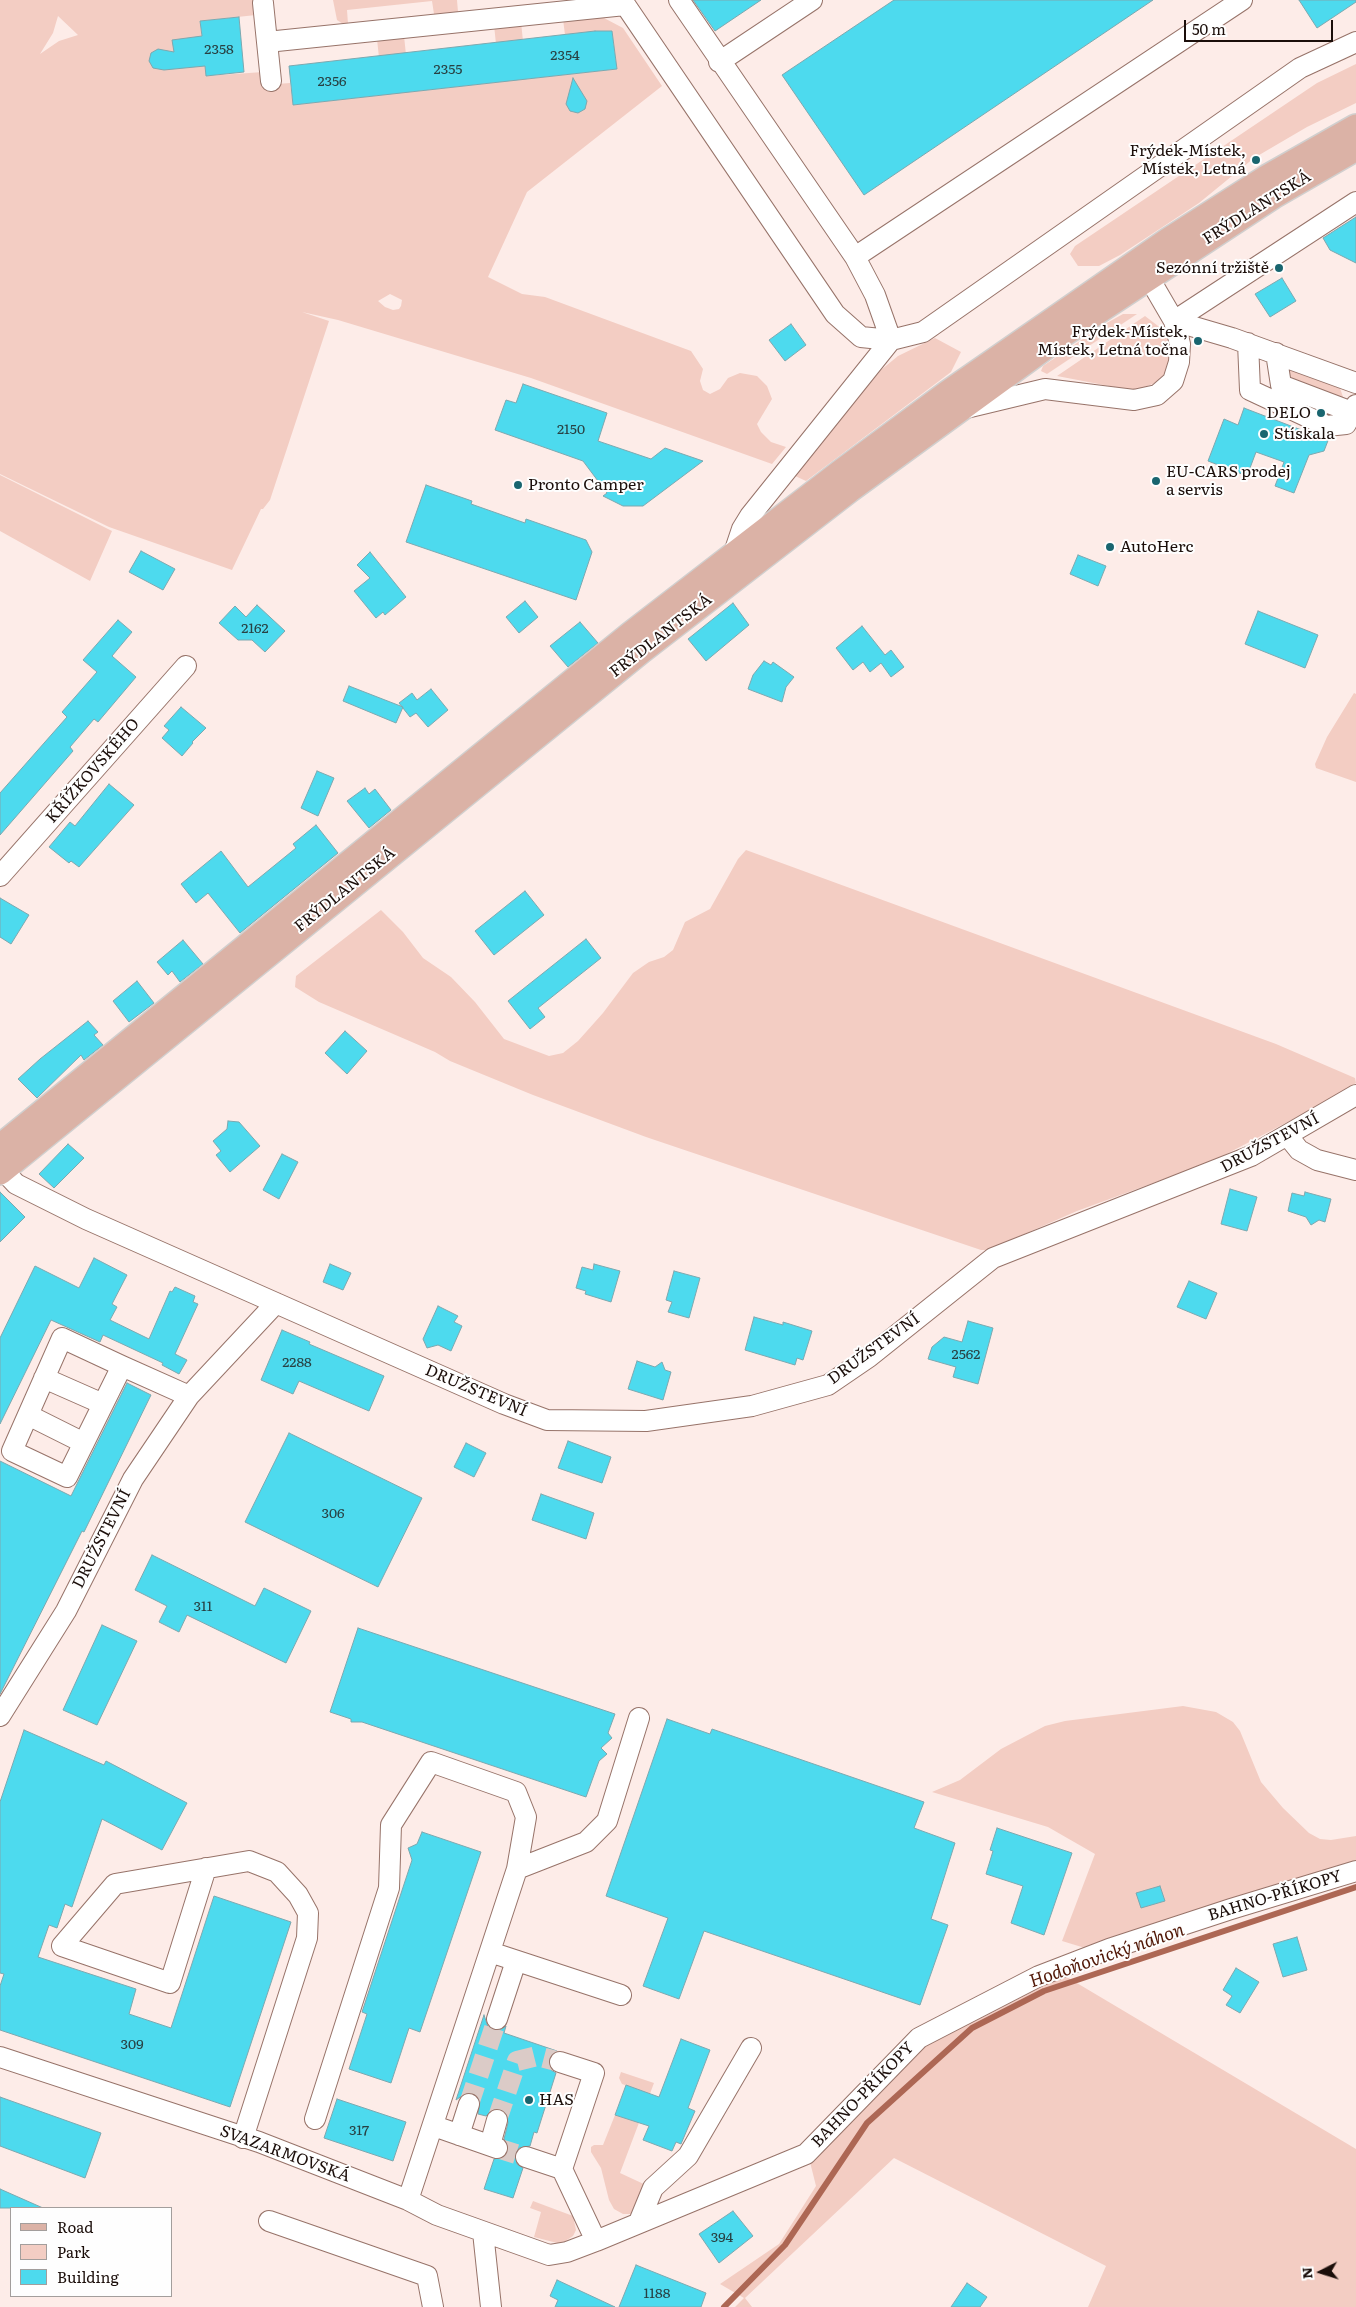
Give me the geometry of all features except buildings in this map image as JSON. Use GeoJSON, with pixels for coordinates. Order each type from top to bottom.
{"type":"FeatureCollection","features":[{"type":"Feature","properties":{"kind":"main road","name":"FRÝDLANTSKÁ"},"geometry":{"type":"LineString","coordinates":[[1,1163],[642,650],[849,490],[1062,334],[1144,270],[1169,240],[1268,177],[1356,127]]}},
{"type":"Feature","properties":{"kind":"main road","name":"FRÝDLANTSKÁ"},"geometry":{"type":"LineString","coordinates":[[1,1163],[630,635],[734,553],[948,393],[1052,319],[1144,270],[1356,148]]}},
{"type":"Feature","properties":{"kind":"street"},"geometry":{"type":"LineString","coordinates":[[679,0],[719,62],[855,257],[875,295],[891,340]]}},
{"type":"Feature","properties":{"kind":"street"},"geometry":{"type":"LineString","coordinates":[[719,62],[812,0]]}},
{"type":"Feature","properties":{"kind":"street"},"geometry":{"type":"LineString","coordinates":[[855,257],[1242,0]]}},
{"type":"Feature","properties":{"kind":"street"},"geometry":{"type":"LineString","coordinates":[[267,42],[623,2],[835,314],[861,337],[891,340],[923,332],[1300,68],[1356,42]]}},
{"type":"Feature","properties":{"kind":"street"},"geometry":{"type":"LineString","coordinates":[[263,3],[271,81]]}},
{"type":"Feature","properties":{"kind":"street"},"geometry":{"type":"LineString","coordinates":[[1174,321],[1356,202]]}},
{"type":"Feature","properties":{"kind":"street"},"geometry":{"type":"LineString","coordinates":[[960,409],[1045,389],[1134,400],[1157,395],[1173,380],[1179,362],[1180,344],[1174,321],[1144,270]]}},
{"type":"Feature","properties":{"kind":"street"},"geometry":{"type":"LineString","coordinates":[[1174,321],[1248,343],[1356,383]]}},
{"type":"Feature","properties":{"kind":"street"},"geometry":{"type":"LineString","coordinates":[[734,553],[742,529],[750,516],[891,340]]}},
{"type":"Feature","properties":{"kind":"street"},"geometry":{"type":"LineString","coordinates":[[1248,343],[1250,390],[1327,426],[1346,424],[1354,408],[1282,385],[1276,353]]}},
{"type":"Feature","properties":{"kind":"street","name":"KŘÍŽKOVSKÉHO"},"geometry":{"type":"LineString","coordinates":[[0,876],[186,666]]}},
{"type":"Feature","properties":{"kind":"street","name":"DRUŽSTEVNÍ"},"geometry":{"type":"LineString","coordinates":[[1,1163],[16,1184],[77,1214],[504,1404],[548,1420],[646,1421],[752,1406],[828,1385],[869,1357],[993,1258],[1251,1156],[1356,1095]]}},
{"type":"Feature","properties":{"kind":"street"},"geometry":{"type":"LineString","coordinates":[[1287,1136],[1299,1150],[1317,1160],[1356,1170]]}},
{"type":"Feature","properties":{"kind":"street","name":"DRUŽSTEVNÍ"},"geometry":{"type":"LineString","coordinates":[[0,1716],[66,1611],[133,1479],[189,1396],[276,1304]]}},
{"type":"Feature","properties":{"kind":"street"},"geometry":{"type":"LineString","coordinates":[[122,1366],[67,1477],[12,1451],[62,1338],[189,1396]]}},
{"type":"Feature","properties":{"kind":"street"},"geometry":{"type":"LineString","coordinates":[[44,1378],[103,1404]]}},
{"type":"Feature","properties":{"kind":"street"},"geometry":{"type":"LineString","coordinates":[[28,1415],[84,1443]]}},
{"type":"Feature","properties":{"kind":"street"},"geometry":{"type":"LineString","coordinates":[[517,1869],[586,1842],[607,1821],[639,1718]]}},
{"type":"Feature","properties":{"kind":"street"},"geometry":{"type":"LineString","coordinates":[[315,2119],[388,1888],[391,1825],[432,1762],[516,1792],[526,1817],[517,1869],[434,2126],[408,2200]]}},
{"type":"Feature","properties":{"kind":"street"},"geometry":{"type":"LineString","coordinates":[[206,1868],[170,1983],[62,1946],[114,1884],[206,1868],[249,1861],[277,1872],[298,1894],[308,1913],[307,1938],[243,2138]]}},
{"type":"Feature","properties":{"kind":"street","name":"BAHNO-PŘÍKOPY"},"geometry":{"type":"LineString","coordinates":[[567,2252],[806,2154],[918,2038],[1039,1976],[1231,1909],[1356,1872]]}},
{"type":"Feature","properties":{"kind":"street"},"geometry":{"type":"LineString","coordinates":[[490,1952],[622,1995]]}},
{"type":"Feature","properties":{"kind":"street"},"geometry":{"type":"LineString","coordinates":[[497,2020],[516,1961]]}},
{"type":"Feature","properties":{"kind":"street"},"geometry":{"type":"LineString","coordinates":[[639,2222],[653,2188],[688,2156],[751,2048]]}},
{"type":"Feature","properties":{"kind":"street","name":"SVAZARMOVSKÁ"},"geometry":{"type":"LineString","coordinates":[[0,2057],[316,2163],[408,2200],[437,2215],[482,2232],[550,2255],[567,2252]]}},
{"type":"Feature","properties":{"kind":"street"},"geometry":{"type":"LineString","coordinates":[[560,2062],[594,2073],[562,2169],[596,2241]]}},
{"type":"Feature","properties":{"kind":"street"},"geometry":{"type":"LineString","coordinates":[[459,2135],[469,2104]]}},
{"type":"Feature","properties":{"kind":"street"},"geometry":{"type":"LineString","coordinates":[[434,2126],[494,2146],[497,2120]]}},
{"type":"Feature","properties":{"kind":"street"},"geometry":{"type":"LineString","coordinates":[[526,2157],[562,2169]]}},
{"type":"Feature","properties":{"kind":"street"},"geometry":{"type":"LineString","coordinates":[[269,2221],[426,2276],[433,2307]]}},
{"type":"Feature","properties":{"kind":"street"},"geometry":{"type":"LineString","coordinates":[[482,2232],[491,2307]]}},
{"type":"Feature","properties":{"kind":"green space"},"geometry":{"type":"Polygon","coordinates":[[[0,0],[255,0],[256,15],[200,21],[206,76],[263,72],[264,85],[290,83],[293,105],[383,95],[377,39],[404,36],[410,92],[500,82],[494,25],[521,22],[527,79],[617,69],[612,31],[565,35],[563,19],[604,18],[623,28],[662,86],[527,192],[488,277],[522,294],[545,297],[691,351],[703,369],[700,381],[703,390],[710,394],[720,389],[728,378],[740,373],[757,376],[767,386],[772,399],[757,424],[761,432],[771,442],[786,447],[772,464],[531,378],[338,320],[302,312],[329,321],[270,500],[261,509],[232,570],[109,527],[0,474],[0,0]],[[58,16],[53,33],[40,54],[59,41],[78,35],[58,16]],[[390,294],[378,301],[385,307],[393,310],[399,309],[402,300],[390,294]]]}},
{"type":"Feature","properties":{"kind":"green space"},"geometry":{"type":"Polygon","coordinates":[[[333,0],[457,0],[458,12],[434,14],[432,1],[347,10],[348,24],[343,24],[337,20],[333,0]]]}},
{"type":"Feature","properties":{"kind":"green space"},"geometry":{"type":"Polygon","coordinates":[[[1356,64],[1356,103],[1307,127],[1254,158],[1199,203],[1120,255],[1099,266],[1078,266],[1070,254],[1075,246],[1317,83],[1356,64]]]}},
{"type":"Feature","properties":{"kind":"green space"},"geometry":{"type":"Polygon","coordinates":[[[1123,314],[1137,314],[1047,374],[1041,371],[1043,366],[1123,314]]]}},
{"type":"Feature","properties":{"kind":"green space"},"geometry":{"type":"Polygon","coordinates":[[[1145,316],[1162,329],[1169,339],[1170,345],[1170,361],[1164,375],[1155,383],[1140,389],[1130,390],[1057,376],[1145,316]]]}},
{"type":"Feature","properties":{"kind":"green space"},"geometry":{"type":"Polygon","coordinates":[[[935,338],[961,352],[951,372],[806,481],[793,475],[881,370],[898,356],[935,338]]]}},
{"type":"Feature","properties":{"kind":"green space"},"geometry":{"type":"Polygon","coordinates":[[[1293,369],[1339,385],[1344,400],[1290,380],[1290,371],[1293,369]]]}},
{"type":"Feature","properties":{"kind":"green space"},"geometry":{"type":"Polygon","coordinates":[[[0,475],[112,531],[90,581],[0,531],[0,475]]]}},
{"type":"Feature","properties":{"kind":"green space"},"geometry":{"type":"Polygon","coordinates":[[[1354,693],[1356,694],[1356,782],[1316,768],[1315,764],[1327,737],[1354,693]]]}},
{"type":"Feature","properties":{"kind":"green space"},"geometry":{"type":"Polygon","coordinates":[[[746,850],[1276,1044],[1355,1078],[1356,1083],[1324,1103],[1213,1161],[1077,1211],[988,1250],[981,1250],[646,1137],[533,1095],[450,1061],[435,1052],[319,1002],[295,987],[296,976],[381,910],[403,932],[423,958],[451,977],[475,1002],[504,1039],[549,1056],[563,1053],[578,1041],[603,1013],[633,973],[649,962],[664,957],[673,950],[685,922],[710,909],[738,859],[746,850]]]}},
{"type":"Feature","properties":{"kind":"green space"},"geometry":{"type":"Polygon","coordinates":[[[1183,1706],[1216,1712],[1233,1722],[1240,1731],[1261,1782],[1283,1808],[1309,1833],[1320,1839],[1331,1840],[1356,1836],[1356,1868],[1085,1948],[1062,1941],[1095,1854],[1048,1827],[932,1792],[960,1780],[1001,1749],[1045,1726],[1065,1721],[1183,1706]]]}},
{"type":"Feature","properties":{"kind":"green space"},"geometry":{"type":"Polygon","coordinates":[[[1060,1973],[1356,2149],[1356,2307],[1088,2307],[1106,2266],[894,2158],[745,2298],[752,2307],[735,2307],[744,2298],[720,2284],[779,2244],[816,2186],[810,2162],[925,2044],[1060,1973]]]}},
{"type":"Feature","properties":{"kind":"green space"},"geometry":{"type":"Polygon","coordinates":[[[621,2072],[654,2083],[620,2173],[648,2186],[631,2214],[623,2214],[614,2209],[609,2200],[601,2168],[591,2152],[591,2147],[594,2145],[603,2145],[615,2115],[632,2120],[642,2091],[622,2084],[619,2078],[621,2072]]]}},
{"type":"Feature","properties":{"kind":"green space"},"geometry":{"type":"Polygon","coordinates":[[[533,2201],[573,2216],[576,2230],[573,2236],[561,2244],[534,2237],[541,2212],[530,2208],[533,2201]]]}},
{"type":"Feature","properties":{"kind":"waterway","name":"Hodoňovický náhon"},"geometry":{"type":"LineString","coordinates":[[724,2307],[785,2245],[867,2123],[972,2028],[1044,1991],[1356,1887]]}},
{"type":"Feature","properties":{"kind":"tunnel"},"geometry":{"type":"LineString","coordinates":[[469,2104],[497,2019]]}},
{"type":"Feature","properties":{"kind":"tunnel"},"geometry":{"type":"LineString","coordinates":[[497,2120],[517,2061],[537,2056],[560,2062]]}},
{"type":"Feature","properties":{"kind":"tunnel"},"geometry":{"type":"LineString","coordinates":[[497,2148],[526,2157]]}},
{"type":"Feature","properties":{"kind":"place","name":"Frýdek-Místek, Místek, Letná"},"geometry":{"type":"Point","coordinates":[1256,160]}},
{"type":"Feature","properties":{"kind":"place","name":"Sezónní tržiště"},"geometry":{"type":"Point","coordinates":[1279,268]}},
{"type":"Feature","properties":{"kind":"place","name":"Frýdek-Místek, Místek, Letná točna"},"geometry":{"type":"Point","coordinates":[1198,341]}},
{"type":"Feature","properties":{"kind":"place","name":"DELO"},"geometry":{"type":"Point","coordinates":[1321,413]}},
{"type":"Feature","properties":{"kind":"place","name":"Stískala"},"geometry":{"type":"Point","coordinates":[1264,434]}},
{"type":"Feature","properties":{"kind":"place","name":"EU-CARS prodej a servis"},"geometry":{"type":"Point","coordinates":[1156,481]}},
{"type":"Feature","properties":{"kind":"place","name":"Pronto Camper"},"geometry":{"type":"Point","coordinates":[518,485]}},
{"type":"Feature","properties":{"kind":"place","name":"AutoHerc"},"geometry":{"type":"Point","coordinates":[1110,547]}},
{"type":"Feature","properties":{"kind":"place","name":"HAS"},"geometry":{"type":"Point","coordinates":[529,2100]}}]}
